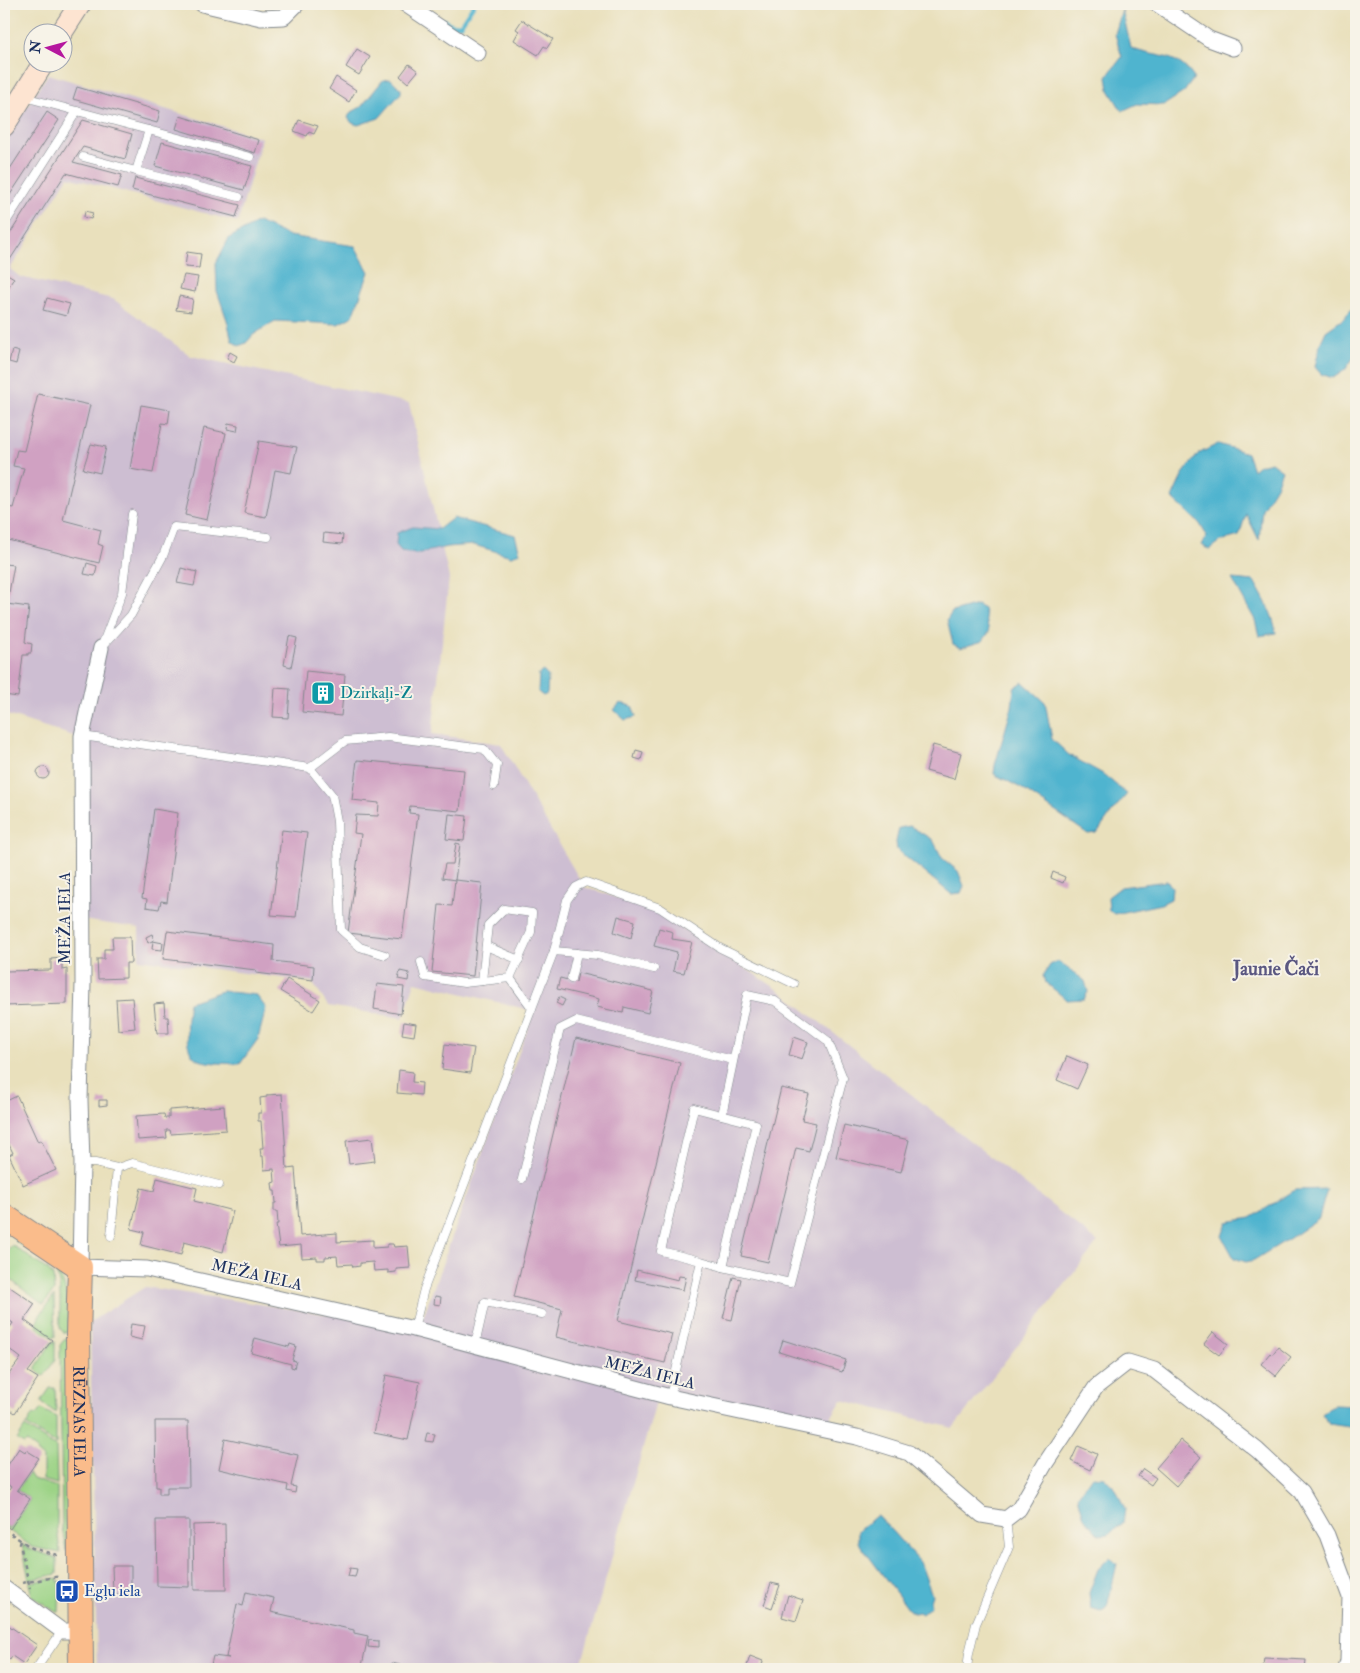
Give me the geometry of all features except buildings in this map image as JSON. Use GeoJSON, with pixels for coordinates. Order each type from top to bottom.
{"type":"FeatureCollection","features":[{"type":"Feature","properties":{"kind":"main road"},"geometry":{"type":"LineString","coordinates":[[68,22],[80,4]]}},
{"type":"Feature","properties":{"kind":"main road"},"geometry":{"type":"LineString","coordinates":[[4,126],[38,72]]}},
{"type":"Feature","properties":{"kind":"main road"},"geometry":{"type":"LineString","coordinates":[[4,1216],[80,1267]]}},
{"type":"Feature","properties":{"kind":"main road","name":"RĒZNAS IELA"},"geometry":{"type":"LineString","coordinates":[[80,1267],[71,1631],[81,1669]]}},
{"type":"Feature","properties":{"kind":"street"},"geometry":{"type":"LineString","coordinates":[[202,4],[261,18],[284,17],[297,4]]}},
{"type":"Feature","properties":{"kind":"street"},"geometry":{"type":"LineString","coordinates":[[405,4],[478,53]]}},
{"type":"Feature","properties":{"kind":"street"},"geometry":{"type":"LineString","coordinates":[[1157,4],[1209,39],[1233,48]]}},
{"type":"Feature","properties":{"kind":"street","name":"MEŽA IELA"},"geometry":{"type":"LineString","coordinates":[[100,648],[82,736],[83,983],[80,1100],[82,1163],[80,1267],[147,1269],[414,1329],[670,1397],[857,1437],[909,1453],[982,1515],[1006,1519]]}},
{"type":"Feature","properties":{"kind":"street"},"geometry":{"type":"LineString","coordinates":[[1006,1519],[1019,1509],[1045,1464],[1096,1387],[1128,1362],[1154,1370],[1256,1450],[1302,1492],[1327,1535],[1350,1597],[1348,1662],[1346,1669]]}},
{"type":"Feature","properties":{"kind":"street"},"geometry":{"type":"LineString","coordinates":[[4,1588],[71,1631]]}},
{"type":"Feature","properties":{"kind":"lane"},"geometry":{"type":"LineString","coordinates":[[22,97],[250,157]]}},
{"type":"Feature","properties":{"kind":"lane"},"geometry":{"type":"LineString","coordinates":[[4,225],[77,111]]}},
{"type":"Feature","properties":{"kind":"lane"},"geometry":{"type":"LineString","coordinates":[[136,171],[149,130]]}},
{"type":"Feature","properties":{"kind":"lane"},"geometry":{"type":"LineString","coordinates":[[83,157],[239,197]]}},
{"type":"Feature","properties":{"kind":"lane"},"geometry":{"type":"LineString","coordinates":[[100,648],[122,593],[132,514]]}},
{"type":"Feature","properties":{"kind":"lane"},"geometry":{"type":"LineString","coordinates":[[100,648],[131,615],[163,556],[174,527],[268,537]]}},
{"type":"Feature","properties":{"kind":"lane"},"geometry":{"type":"LineString","coordinates":[[82,736],[310,768],[332,795],[337,821],[341,930],[360,947],[385,955]]}},
{"type":"Feature","properties":{"kind":"lane"},"geometry":{"type":"LineString","coordinates":[[310,768],[344,741],[388,737],[484,749],[497,766],[494,786]]}},
{"type":"Feature","properties":{"kind":"lane"},"geometry":{"type":"LineString","coordinates":[[414,1329],[424,1289],[554,951],[567,900],[576,888],[586,882],[660,908],[720,948],[794,984]]}},
{"type":"Feature","properties":{"kind":"lane"},"geometry":{"type":"LineString","coordinates":[[482,981],[488,925],[504,909],[532,912],[531,932],[510,978]]}},
{"type":"Feature","properties":{"kind":"lane"},"geometry":{"type":"LineString","coordinates":[[486,946],[519,960]]}},
{"type":"Feature","properties":{"kind":"lane"},"geometry":{"type":"LineString","coordinates":[[554,951],[598,955],[654,969]]}},
{"type":"Feature","properties":{"kind":"lane"},"geometry":{"type":"LineString","coordinates":[[571,979],[577,953]]}},
{"type":"Feature","properties":{"kind":"lane"},"geometry":{"type":"LineString","coordinates":[[421,962],[425,977],[464,983],[510,978]]}},
{"type":"Feature","properties":{"kind":"lane"},"geometry":{"type":"LineString","coordinates":[[510,978],[532,1008]]}},
{"type":"Feature","properties":{"kind":"lane"},"geometry":{"type":"LineString","coordinates":[[722,1115],[748,995],[775,1001],[828,1041],[843,1078],[790,1282],[723,1267],[661,1251],[694,1108],[756,1124],[723,1267]]}},
{"type":"Feature","properties":{"kind":"lane"},"geometry":{"type":"LineString","coordinates":[[522,1179],[560,1029],[576,1020],[733,1060]]}},
{"type":"Feature","properties":{"kind":"lane"},"geometry":{"type":"LineString","coordinates":[[82,1163],[95,1163],[117,1168],[132,1162],[218,1185]]}},
{"type":"Feature","properties":{"kind":"lane"},"geometry":{"type":"LineString","coordinates":[[111,1236],[117,1168]]}},
{"type":"Feature","properties":{"kind":"lane"},"geometry":{"type":"LineString","coordinates":[[670,1397],[701,1261]]}},
{"type":"Feature","properties":{"kind":"lane"},"geometry":{"type":"LineString","coordinates":[[475,1345],[485,1302],[542,1314]]}},
{"type":"Feature","properties":{"kind":"lane"},"geometry":{"type":"LineString","coordinates":[[967,1669],[976,1624],[1009,1547],[1006,1519]]}},
{"type":"Feature","properties":{"kind":"lane"},"geometry":{"type":"LineString","coordinates":[[36,1669],[71,1631]]}},
{"type":"Feature","properties":{"kind":"path"},"geometry":{"type":"LineString","coordinates":[[4,1529],[32,1548],[63,1556]]}},
{"type":"Feature","properties":{"kind":"path"},"geometry":{"type":"LineString","coordinates":[[21,1541],[20,1544],[28,1581],[63,1576]]}},
{"type":"Feature","properties":{"kind":"shaded area"},"geometry":{"type":"Polygon","coordinates":[[[48,74],[262,138],[238,222],[68,177],[10,269],[20,277],[113,299],[191,356],[409,403],[449,578],[432,734],[501,744],[584,887],[655,910],[779,990],[1098,1242],[953,1428],[842,1400],[829,1421],[659,1392],[580,1669],[97,1669],[90,1322],[145,1287],[419,1328],[534,1011],[415,982],[403,1018],[328,1006],[312,982],[139,959],[139,928],[81,920],[80,738],[4,714],[4,143],[48,74]]]}},
{"type":"Feature","properties":{"kind":"green space"},"geometry":{"type":"Polygon","coordinates":[[[17,1238],[44,1257],[58,1271],[65,1287],[69,1332],[63,1332],[60,1328],[60,1289],[57,1275],[47,1263],[16,1242],[17,1238]]]}},
{"type":"Feature","properties":{"kind":"green space"},"geometry":{"type":"Polygon","coordinates":[[[12,1245],[49,1271],[53,1276],[54,1291],[44,1304],[4,1275],[7,1267],[6,1254],[12,1245]]]}},
{"type":"Feature","properties":{"kind":"green space"},"geometry":{"type":"Polygon","coordinates":[[[54,1296],[55,1337],[52,1337],[37,1327],[36,1324],[40,1315],[54,1296]]]}},
{"type":"Feature","properties":{"kind":"green space"},"geometry":{"type":"Polygon","coordinates":[[[65,1339],[69,1339],[71,1533],[66,1551],[62,1527],[60,1345],[65,1339]]]}},
{"type":"Feature","properties":{"kind":"green space"},"geometry":{"type":"Polygon","coordinates":[[[55,1341],[55,1360],[44,1376],[36,1370],[36,1367],[52,1342],[55,1341]]]}},
{"type":"Feature","properties":{"kind":"green space"},"geometry":{"type":"Polygon","coordinates":[[[50,1388],[55,1388],[56,1413],[42,1403],[50,1388]]]}},
{"type":"Feature","properties":{"kind":"green space"},"geometry":{"type":"Polygon","coordinates":[[[41,1409],[56,1417],[56,1444],[26,1425],[33,1414],[36,1415],[41,1409]]]}},
{"type":"Feature","properties":{"kind":"green space"},"geometry":{"type":"Polygon","coordinates":[[[25,1427],[56,1447],[57,1484],[43,1480],[43,1458],[36,1452],[37,1450],[27,1442],[24,1444],[17,1440],[25,1427]]]}},
{"type":"Feature","properties":{"kind":"green space"},"geometry":{"type":"Polygon","coordinates":[[[29,1473],[33,1479],[57,1487],[57,1528],[60,1553],[32,1547],[4,1527],[4,1524],[10,1529],[30,1499],[17,1490],[29,1473]]]}},
{"type":"Feature","properties":{"kind":"green space"},"geometry":{"type":"Polygon","coordinates":[[[22,1544],[30,1549],[57,1558],[57,1574],[29,1580],[22,1544]]]}},
{"type":"Feature","properties":{"kind":"green space"},"geometry":{"type":"Polygon","coordinates":[[[58,1578],[58,1582],[60,1581],[59,1612],[56,1612],[32,1596],[29,1584],[30,1582],[58,1578]]]}},
{"type":"Feature","properties":{"kind":"water"},"geometry":{"type":"Polygon","coordinates":[[[1122,10],[1131,48],[1180,63],[1194,78],[1184,92],[1164,105],[1137,104],[1122,111],[1109,90],[1107,76],[1122,57],[1115,34],[1122,10]]]}},
{"type":"Feature","properties":{"kind":"water"},"geometry":{"type":"Polygon","coordinates":[[[391,79],[401,89],[401,93],[379,118],[358,125],[352,123],[348,118],[350,113],[361,107],[383,80],[391,79]]]}},
{"type":"Feature","properties":{"kind":"water"},"geometry":{"type":"Polygon","coordinates":[[[258,222],[289,236],[355,246],[369,272],[353,316],[338,324],[275,321],[253,335],[246,343],[239,346],[232,341],[217,291],[216,263],[229,238],[258,222]]]}},
{"type":"Feature","properties":{"kind":"water"},"geometry":{"type":"Polygon","coordinates":[[[1356,304],[1356,354],[1345,370],[1333,378],[1321,374],[1315,367],[1320,344],[1326,331],[1343,319],[1356,304]]]}},
{"type":"Feature","properties":{"kind":"water"},"geometry":{"type":"Polygon","coordinates":[[[1218,444],[1247,453],[1253,470],[1259,465],[1271,462],[1282,470],[1276,486],[1262,509],[1259,540],[1246,514],[1239,536],[1221,541],[1209,550],[1202,545],[1207,536],[1200,524],[1172,498],[1183,474],[1198,454],[1218,444]]]}},
{"type":"Feature","properties":{"kind":"water"},"geometry":{"type":"Polygon","coordinates":[[[453,518],[515,535],[520,553],[511,556],[474,545],[447,547],[415,554],[401,551],[396,545],[397,533],[413,527],[439,529],[453,518]]]}},
{"type":"Feature","properties":{"kind":"water"},"geometry":{"type":"Polygon","coordinates":[[[1232,579],[1254,581],[1271,613],[1276,633],[1259,636],[1255,620],[1232,579]]]}},
{"type":"Feature","properties":{"kind":"water"},"geometry":{"type":"Polygon","coordinates":[[[977,605],[984,609],[989,632],[983,641],[960,648],[953,644],[947,620],[952,612],[977,605]]]}},
{"type":"Feature","properties":{"kind":"water"},"geometry":{"type":"Polygon","coordinates":[[[543,671],[548,676],[547,694],[543,696],[538,692],[539,674],[543,671]]]}},
{"type":"Feature","properties":{"kind":"water"},"geometry":{"type":"Polygon","coordinates":[[[1023,682],[1045,702],[1052,739],[1069,755],[1103,774],[1127,794],[1097,833],[1088,834],[1021,788],[994,774],[1012,707],[1014,688],[1023,682]]]}},
{"type":"Feature","properties":{"kind":"water"},"geometry":{"type":"Polygon","coordinates":[[[620,703],[632,706],[636,717],[625,720],[614,710],[620,703]]]}},
{"type":"Feature","properties":{"kind":"water"},"geometry":{"type":"Polygon","coordinates":[[[910,826],[933,840],[942,858],[958,871],[964,886],[961,893],[951,894],[897,850],[896,842],[899,828],[910,826]]]}},
{"type":"Feature","properties":{"kind":"water"},"geometry":{"type":"Polygon","coordinates":[[[1167,881],[1172,887],[1171,899],[1161,904],[1114,914],[1109,910],[1108,897],[1121,887],[1167,881]]]}},
{"type":"Feature","properties":{"kind":"water"},"geometry":{"type":"Polygon","coordinates":[[[1058,961],[1085,981],[1088,992],[1084,999],[1067,1000],[1045,982],[1043,976],[1050,965],[1058,961]]]}},
{"type":"Feature","properties":{"kind":"water"},"geometry":{"type":"Polygon","coordinates":[[[222,991],[256,995],[266,1008],[258,1039],[240,1064],[201,1061],[192,1055],[187,1041],[189,1002],[222,991]]]}},
{"type":"Feature","properties":{"kind":"water"},"geometry":{"type":"Polygon","coordinates":[[[1327,1189],[1319,1218],[1254,1260],[1246,1262],[1234,1258],[1222,1236],[1227,1222],[1251,1218],[1295,1190],[1327,1189]]]}},
{"type":"Feature","properties":{"kind":"water"},"geometry":{"type":"Polygon","coordinates":[[[1334,1405],[1356,1406],[1356,1428],[1329,1424],[1322,1414],[1334,1405]]]}},
{"type":"Feature","properties":{"kind":"water"},"geometry":{"type":"Polygon","coordinates":[[[1092,1476],[1104,1477],[1116,1489],[1125,1509],[1123,1523],[1109,1534],[1099,1535],[1084,1518],[1078,1496],[1092,1476]]]}},
{"type":"Feature","properties":{"kind":"water"},"geometry":{"type":"Polygon","coordinates":[[[876,1516],[920,1562],[932,1595],[931,1606],[922,1614],[919,1612],[913,1613],[909,1610],[858,1542],[858,1531],[876,1516]]]}},
{"type":"Feature","properties":{"kind":"water"},"geometry":{"type":"Polygon","coordinates":[[[1110,1557],[1117,1564],[1107,1607],[1101,1612],[1091,1609],[1089,1593],[1098,1569],[1110,1557]]]}},
{"type":"Feature","properties":{"kind":"waterway"},"geometry":{"type":"LineString","coordinates":[[443,20],[454,26],[461,24],[474,4]]}},
{"type":"Feature","properties":{"kind":"place","name":"Dzirkaļi-Z"},"geometry":{"type":"Point","coordinates":[323,693]}},
{"type":"Feature","properties":{"kind":"place","name":"Egļu iela"},"geometry":{"type":"Point","coordinates":[67,1591]}},
{"type":"Feature","properties":{"kind":"district","name":"Jaunie Čači"},"geometry":{"type":"Point","coordinates":[1276,969]}}]}
